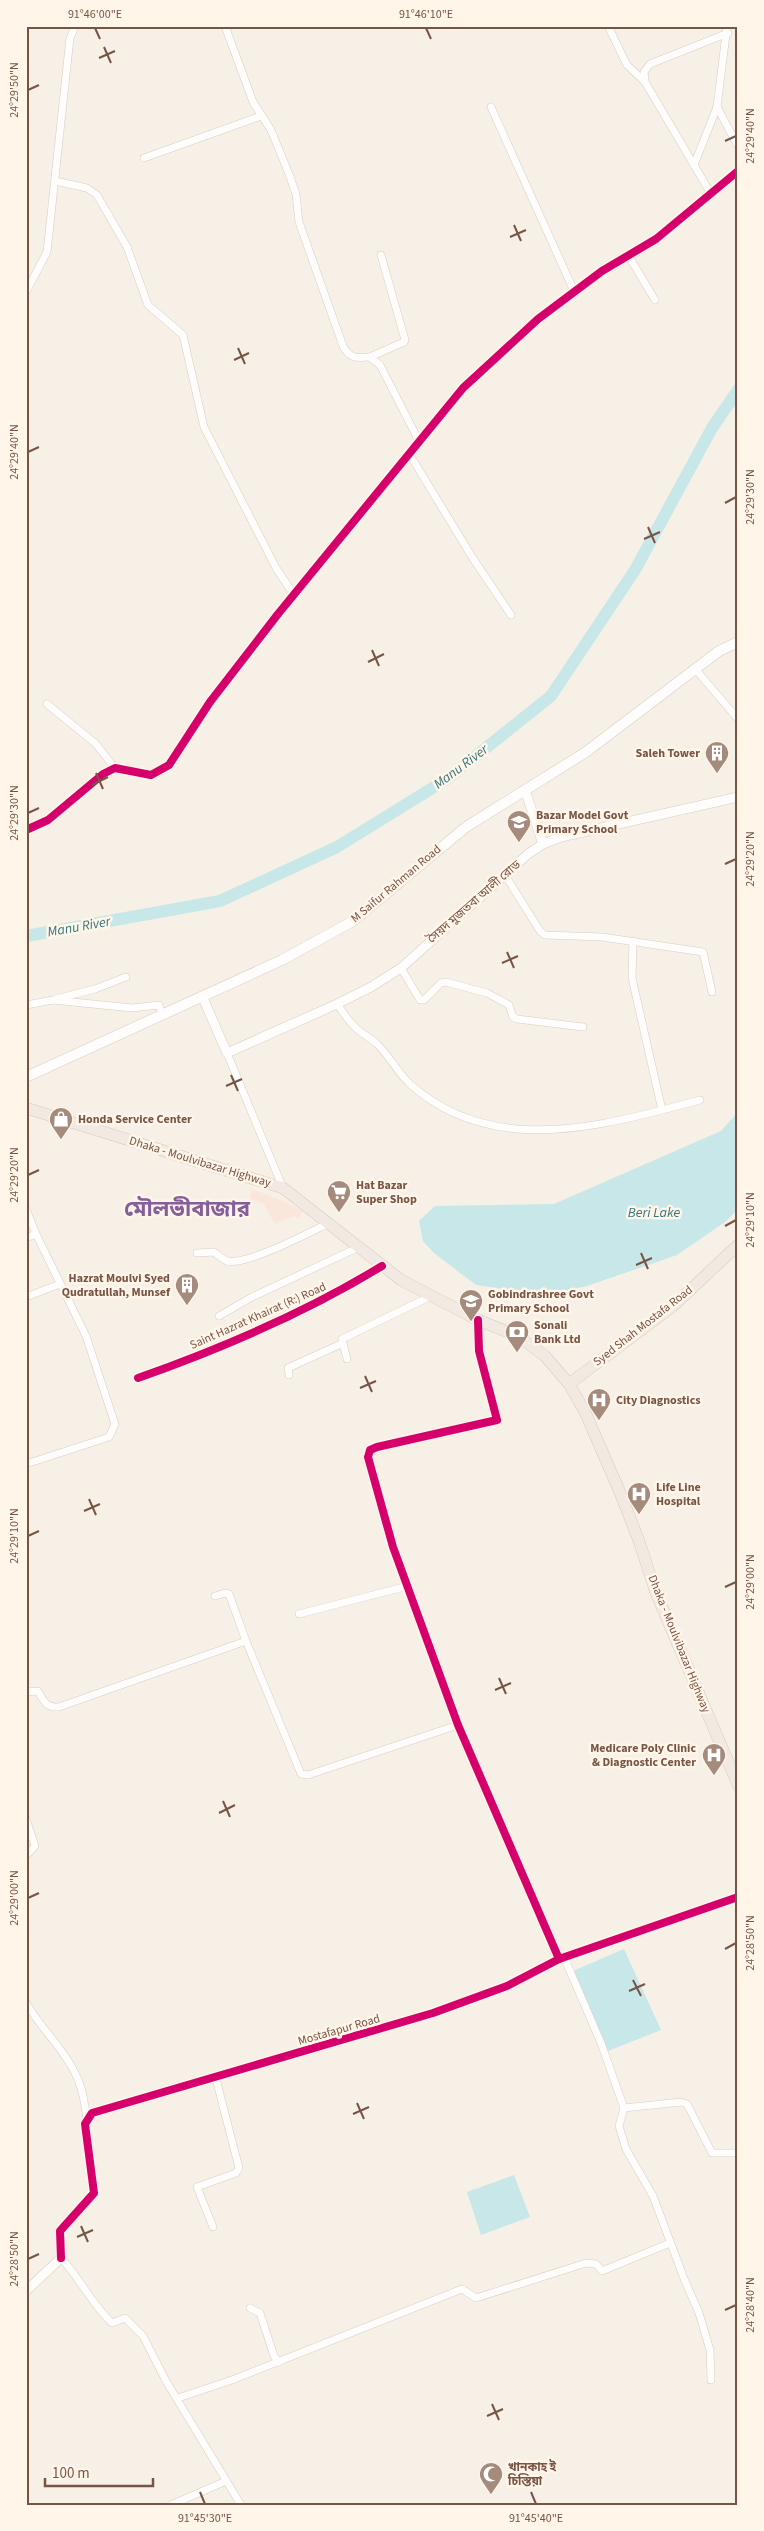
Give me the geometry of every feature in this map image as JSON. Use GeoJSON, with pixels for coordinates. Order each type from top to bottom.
{"type":"FeatureCollection","features":[{"type":"Feature","properties":{"kind":"highway","name":"Dhaka - Moulvibazar Highway"},"geometry":{"type":"LineString","coordinates":[[26,1108],[283,1188],[357,1248],[401,1280],[429,1297],[518,1336],[545,1356],[569,1384],[619,1490],[640,1541],[656,1593],[738,1785]]}},
{"type":"Feature","properties":{"kind":"highway","name":"Syed Shah Mostafa Road"},"geometry":{"type":"LineString","coordinates":[[569,1384],[673,1306],[738,1246]]}},
{"type":"Feature","properties":{"kind":"main road","name":"M Saifur Rahman Road"},"geometry":{"type":"LineString","coordinates":[[26,1077],[297,952],[353,921],[466,827],[586,752],[719,651],[738,642]]}},
{"type":"Feature","properties":{"kind":"street"},"geometry":{"type":"LineString","coordinates":[[26,292],[47,252],[70,38],[75,26]]}},
{"type":"Feature","properties":{"kind":"street"},"geometry":{"type":"LineString","coordinates":[[225,26],[253,102],[271,130],[289,174],[296,194],[299,222],[343,346],[348,355],[356,358],[370,357],[405,340],[381,255]]}},
{"type":"Feature","properties":{"kind":"street"},"geometry":{"type":"LineString","coordinates":[[608,26],[627,65],[645,82],[711,194]]}},
{"type":"Feature","properties":{"kind":"street"},"geometry":{"type":"LineString","coordinates":[[645,82],[644,72],[650,64],[727,30]]}},
{"type":"Feature","properties":{"kind":"street"},"geometry":{"type":"LineString","coordinates":[[694,165],[717,107],[727,30]]}},
{"type":"Feature","properties":{"kind":"street"},"geometry":{"type":"LineString","coordinates":[[491,106],[574,291]]}},
{"type":"Feature","properties":{"kind":"street"},"geometry":{"type":"LineString","coordinates":[[717,107],[738,146]]}},
{"type":"Feature","properties":{"kind":"street"},"geometry":{"type":"LineString","coordinates":[[144,158],[261,116]]}},
{"type":"Feature","properties":{"kind":"street"},"geometry":{"type":"LineString","coordinates":[[26,830],[48,820],[103,774],[115,768],[151,775],[169,765],[210,702],[294,595],[463,388],[538,319],[574,291],[656,239],[738,171]]}},
{"type":"Feature","properties":{"kind":"street"},"geometry":{"type":"LineString","coordinates":[[55,181],[88,188],[97,195],[127,247],[148,305],[183,335],[204,427],[276,568],[294,595]]}},
{"type":"Feature","properties":{"kind":"street"},"geometry":{"type":"LineString","coordinates":[[628,255],[654,300]]}},
{"type":"Feature","properties":{"kind":"street"},"geometry":{"type":"LineString","coordinates":[[370,357],[380,365],[420,442]]}},
{"type":"Feature","properties":{"kind":"street"},"geometry":{"type":"LineString","coordinates":[[410,455],[472,557],[511,615]]}},
{"type":"Feature","properties":{"kind":"street"},"geometry":{"type":"LineString","coordinates":[[696,670],[738,719]]}},
{"type":"Feature","properties":{"kind":"street"},"geometry":{"type":"LineString","coordinates":[[47,704],[95,743],[115,768]]}},
{"type":"Feature","properties":{"kind":"street"},"geometry":{"type":"LineString","coordinates":[[525,790],[543,844]]}},
{"type":"Feature","properties":{"kind":"street","name":"সৈয়দ মুজতবা আলী রোড"},"geometry":{"type":"LineString","coordinates":[[227,1053],[337,1004],[371,987],[401,968],[505,875],[543,844],[570,835],[738,797]]}},
{"type":"Feature","properties":{"kind":"street"},"geometry":{"type":"LineString","coordinates":[[505,875],[540,932],[545,935],[633,940],[703,952],[712,992]]}},
{"type":"Feature","properties":{"kind":"street"},"geometry":{"type":"LineString","coordinates":[[633,940],[632,978],[662,1110]]}},
{"type":"Feature","properties":{"kind":"street"},"geometry":{"type":"LineString","coordinates":[[401,968],[420,1000],[424,1000],[441,983],[446,982],[487,993],[509,1005],[513,1017],[517,1019],[583,1026]]}},
{"type":"Feature","properties":{"kind":"street"},"geometry":{"type":"LineString","coordinates":[[26,1005],[95,989],[126,976]]}},
{"type":"Feature","properties":{"kind":"street"},"geometry":{"type":"LineString","coordinates":[[202,996],[283,1188]]}},
{"type":"Feature","properties":{"kind":"street"},"geometry":{"type":"LineString","coordinates":[[53,1000],[132,1008],[159,1006],[162,1014]]}},
{"type":"Feature","properties":{"kind":"street"},"geometry":{"type":"LineString","coordinates":[[337,1004],[356,1028],[377,1044],[410,1085],[463,1118],[537,1131],[572,1130],[700,1100]]}},
{"type":"Feature","properties":{"kind":"street"},"geometry":{"type":"LineString","coordinates":[[26,1209],[36,1234],[86,1336],[115,1424],[109,1437],[26,1464]]}},
{"type":"Feature","properties":{"kind":"street"},"geometry":{"type":"LineString","coordinates":[[197,1253],[214,1252],[226,1260],[239,1261],[280,1246],[327,1224]]}},
{"type":"Feature","properties":{"kind":"street"},"geometry":{"type":"LineString","coordinates":[[26,1238],[36,1234]]}},
{"type":"Feature","properties":{"kind":"street"},"geometry":{"type":"LineString","coordinates":[[219,1316],[260,1293],[357,1248]]}},
{"type":"Feature","properties":{"kind":"street","name":"Saint Hazrat Khairat (R:) Road"},"geometry":{"type":"LineString","coordinates":[[138,1378],[244,1338],[345,1289],[382,1266]]}},
{"type":"Feature","properties":{"kind":"street"},"geometry":{"type":"LineString","coordinates":[[26,1297],[60,1284]]}},
{"type":"Feature","properties":{"kind":"street"},"geometry":{"type":"LineString","coordinates":[[348,1359],[341,1344],[342,1339],[429,1297]]}},
{"type":"Feature","properties":{"kind":"street"},"geometry":{"type":"LineString","coordinates":[[478,1320],[479,1351],[497,1420],[377,1447],[370,1450],[368,1457],[392,1547],[458,1725],[561,1958],[602,2043],[624,2108],[619,2126],[626,2149],[653,2196],[670,2243],[699,2312],[710,2350],[711,2380]]}},
{"type":"Feature","properties":{"kind":"street"},"geometry":{"type":"LineString","coordinates":[[289,1375],[288,1368],[341,1344]]}},
{"type":"Feature","properties":{"kind":"street"},"geometry":{"type":"LineString","coordinates":[[299,1614],[408,1586]]}},
{"type":"Feature","properties":{"kind":"street"},"geometry":{"type":"LineString","coordinates":[[215,1596],[225,1592],[229,1594],[246,1641],[301,1774],[308,1775],[458,1725]]}},
{"type":"Feature","properties":{"kind":"street"},"geometry":{"type":"LineString","coordinates":[[26,1692],[38,1691],[47,1705],[51,1708],[59,1707],[246,1641]]}},
{"type":"Feature","properties":{"kind":"street"},"geometry":{"type":"LineString","coordinates":[[26,1819],[35,1846],[26,1856]]}},
{"type":"Feature","properties":{"kind":"street","name":"Mostafapur Road"},"geometry":{"type":"LineString","coordinates":[[87,2118],[92,2113],[215,2075],[364,2035],[433,2014],[507,1986],[561,1958],[738,1897]]}},
{"type":"Feature","properties":{"kind":"street"},"geometry":{"type":"LineString","coordinates":[[26,2003],[34,2017],[69,2061],[81,2087],[87,2118],[85,2124],[94,2193],[60,2231],[61,2258],[70,2267],[104,2315],[112,2323],[125,2318],[142,2336],[241,2505]]}},
{"type":"Feature","properties":{"kind":"street"},"geometry":{"type":"LineString","coordinates":[[213,2227],[197,2187],[236,2173],[239,2168],[215,2075]]}},
{"type":"Feature","properties":{"kind":"street"},"geometry":{"type":"LineString","coordinates":[[624,2108],[681,2102],[687,2104],[712,2153],[738,2154]]}},
{"type":"Feature","properties":{"kind":"street"},"geometry":{"type":"LineString","coordinates":[[178,2398],[279,2362],[462,2289],[476,2298],[586,2263],[596,2264],[602,2271],[670,2243]]}},
{"type":"Feature","properties":{"kind":"street"},"geometry":{"type":"LineString","coordinates":[[26,2291],[61,2258]]}},
{"type":"Feature","properties":{"kind":"street"},"geometry":{"type":"LineString","coordinates":[[250,2308],[260,2312],[274,2356],[279,2362]]}},
{"type":"Feature","properties":{"kind":"street"},"geometry":{"type":"LineString","coordinates":[[170,2505],[226,2481]]}},
{"type":"Feature","properties":{"kind":"shaded area"},"geometry":{"type":"Polygon","coordinates":[[[252,1189],[303,1211],[299,1218],[294,1216],[275,1224],[263,1203],[249,1199],[252,1189]]]}},
{"type":"Feature","properties":{"kind":"water","name":"Beri Lake"},"geometry":{"type":"Polygon","coordinates":[[[738,1112],[738,1209],[725,1222],[677,1255],[587,1286],[544,1295],[476,1285],[434,1253],[423,1241],[419,1221],[435,1206],[554,1204],[721,1131],[738,1112]]]}},
{"type":"Feature","properties":{"kind":"water"},"geometry":{"type":"Polygon","coordinates":[[[624,1949],[661,2030],[608,2051],[573,1971],[624,1949]]]}},
{"type":"Feature","properties":{"kind":"water"},"geometry":{"type":"Polygon","coordinates":[[[514,2175],[530,2217],[481,2235],[467,2192],[514,2175]]]}},
{"type":"Feature","properties":{"kind":"waterway","name":"Manu River"},"geometry":{"type":"LineString","coordinates":[[26,936],[220,901],[337,847],[447,779],[551,696],[635,570],[712,428],[738,390]]}},
{"type":"Feature","properties":{"kind":"cycle path"},"geometry":{"type":"LineString","coordinates":[[26,830],[48,820],[103,774],[115,768],[151,775],[169,765],[210,702],[278,614],[463,388],[538,319],[602,271],[656,239],[738,171]]}},
{"type":"Feature","properties":{"kind":"cycle path"},"geometry":{"type":"LineString","coordinates":[[138,1378],[263,1328],[323,1299],[382,1266]]}},
{"type":"Feature","properties":{"kind":"cycle path"},"geometry":{"type":"LineString","coordinates":[[478,1320],[479,1351],[497,1420],[377,1447],[370,1450],[368,1457],[393,1547],[458,1725],[559,1959]]}},
{"type":"Feature","properties":{"kind":"cycle path"},"geometry":{"type":"LineString","coordinates":[[61,2258],[60,2231],[94,2193],[85,2124],[92,2113],[433,2013],[507,1986],[559,1959],[738,1897]]}},
{"type":"Feature","properties":{"kind":"place","name":"Saleh Tower"},"geometry":{"type":"Point","coordinates":[717,774]}},
{"type":"Feature","properties":{"kind":"place","name":"Bazar Model Govt Primary School"},"geometry":{"type":"Point","coordinates":[519,843]}},
{"type":"Feature","properties":{"kind":"place","name":"Honda Service Center"},"geometry":{"type":"Point","coordinates":[61,1140]}},
{"type":"Feature","properties":{"kind":"place","name":"Hat Bazar Super Shop"},"geometry":{"type":"Point","coordinates":[339,1213]}},
{"type":"Feature","properties":{"kind":"place","name":"Hazrat Moulvi Syed Qudratullah, Munsef"},"geometry":{"type":"Point","coordinates":[187,1306]}},
{"type":"Feature","properties":{"kind":"place","name":"Gobindrashree Govt Primary School"},"geometry":{"type":"Point","coordinates":[471,1322]}},
{"type":"Feature","properties":{"kind":"place","name":"Sonali Bank Ltd"},"geometry":{"type":"Point","coordinates":[517,1353]}},
{"type":"Feature","properties":{"kind":"place","name":"City Diagnostics"},"geometry":{"type":"Point","coordinates":[599,1421]}},
{"type":"Feature","properties":{"kind":"place","name":"Life Line Hospital"},"geometry":{"type":"Point","coordinates":[639,1515]}},
{"type":"Feature","properties":{"kind":"place","name":"Medicare Poly Clinic & Diagnostic Center"},"geometry":{"type":"Point","coordinates":[714,1776]}},
{"type":"Feature","properties":{"kind":"place","name":"খানকাহ ই চিস্তিয়া"},"geometry":{"type":"Point","coordinates":[491,2495]}},
{"type":"Feature","properties":{"kind":"district","name":"মৌলভীবাজার"},"geometry":{"type":"Point","coordinates":[187,1209]}}]}
